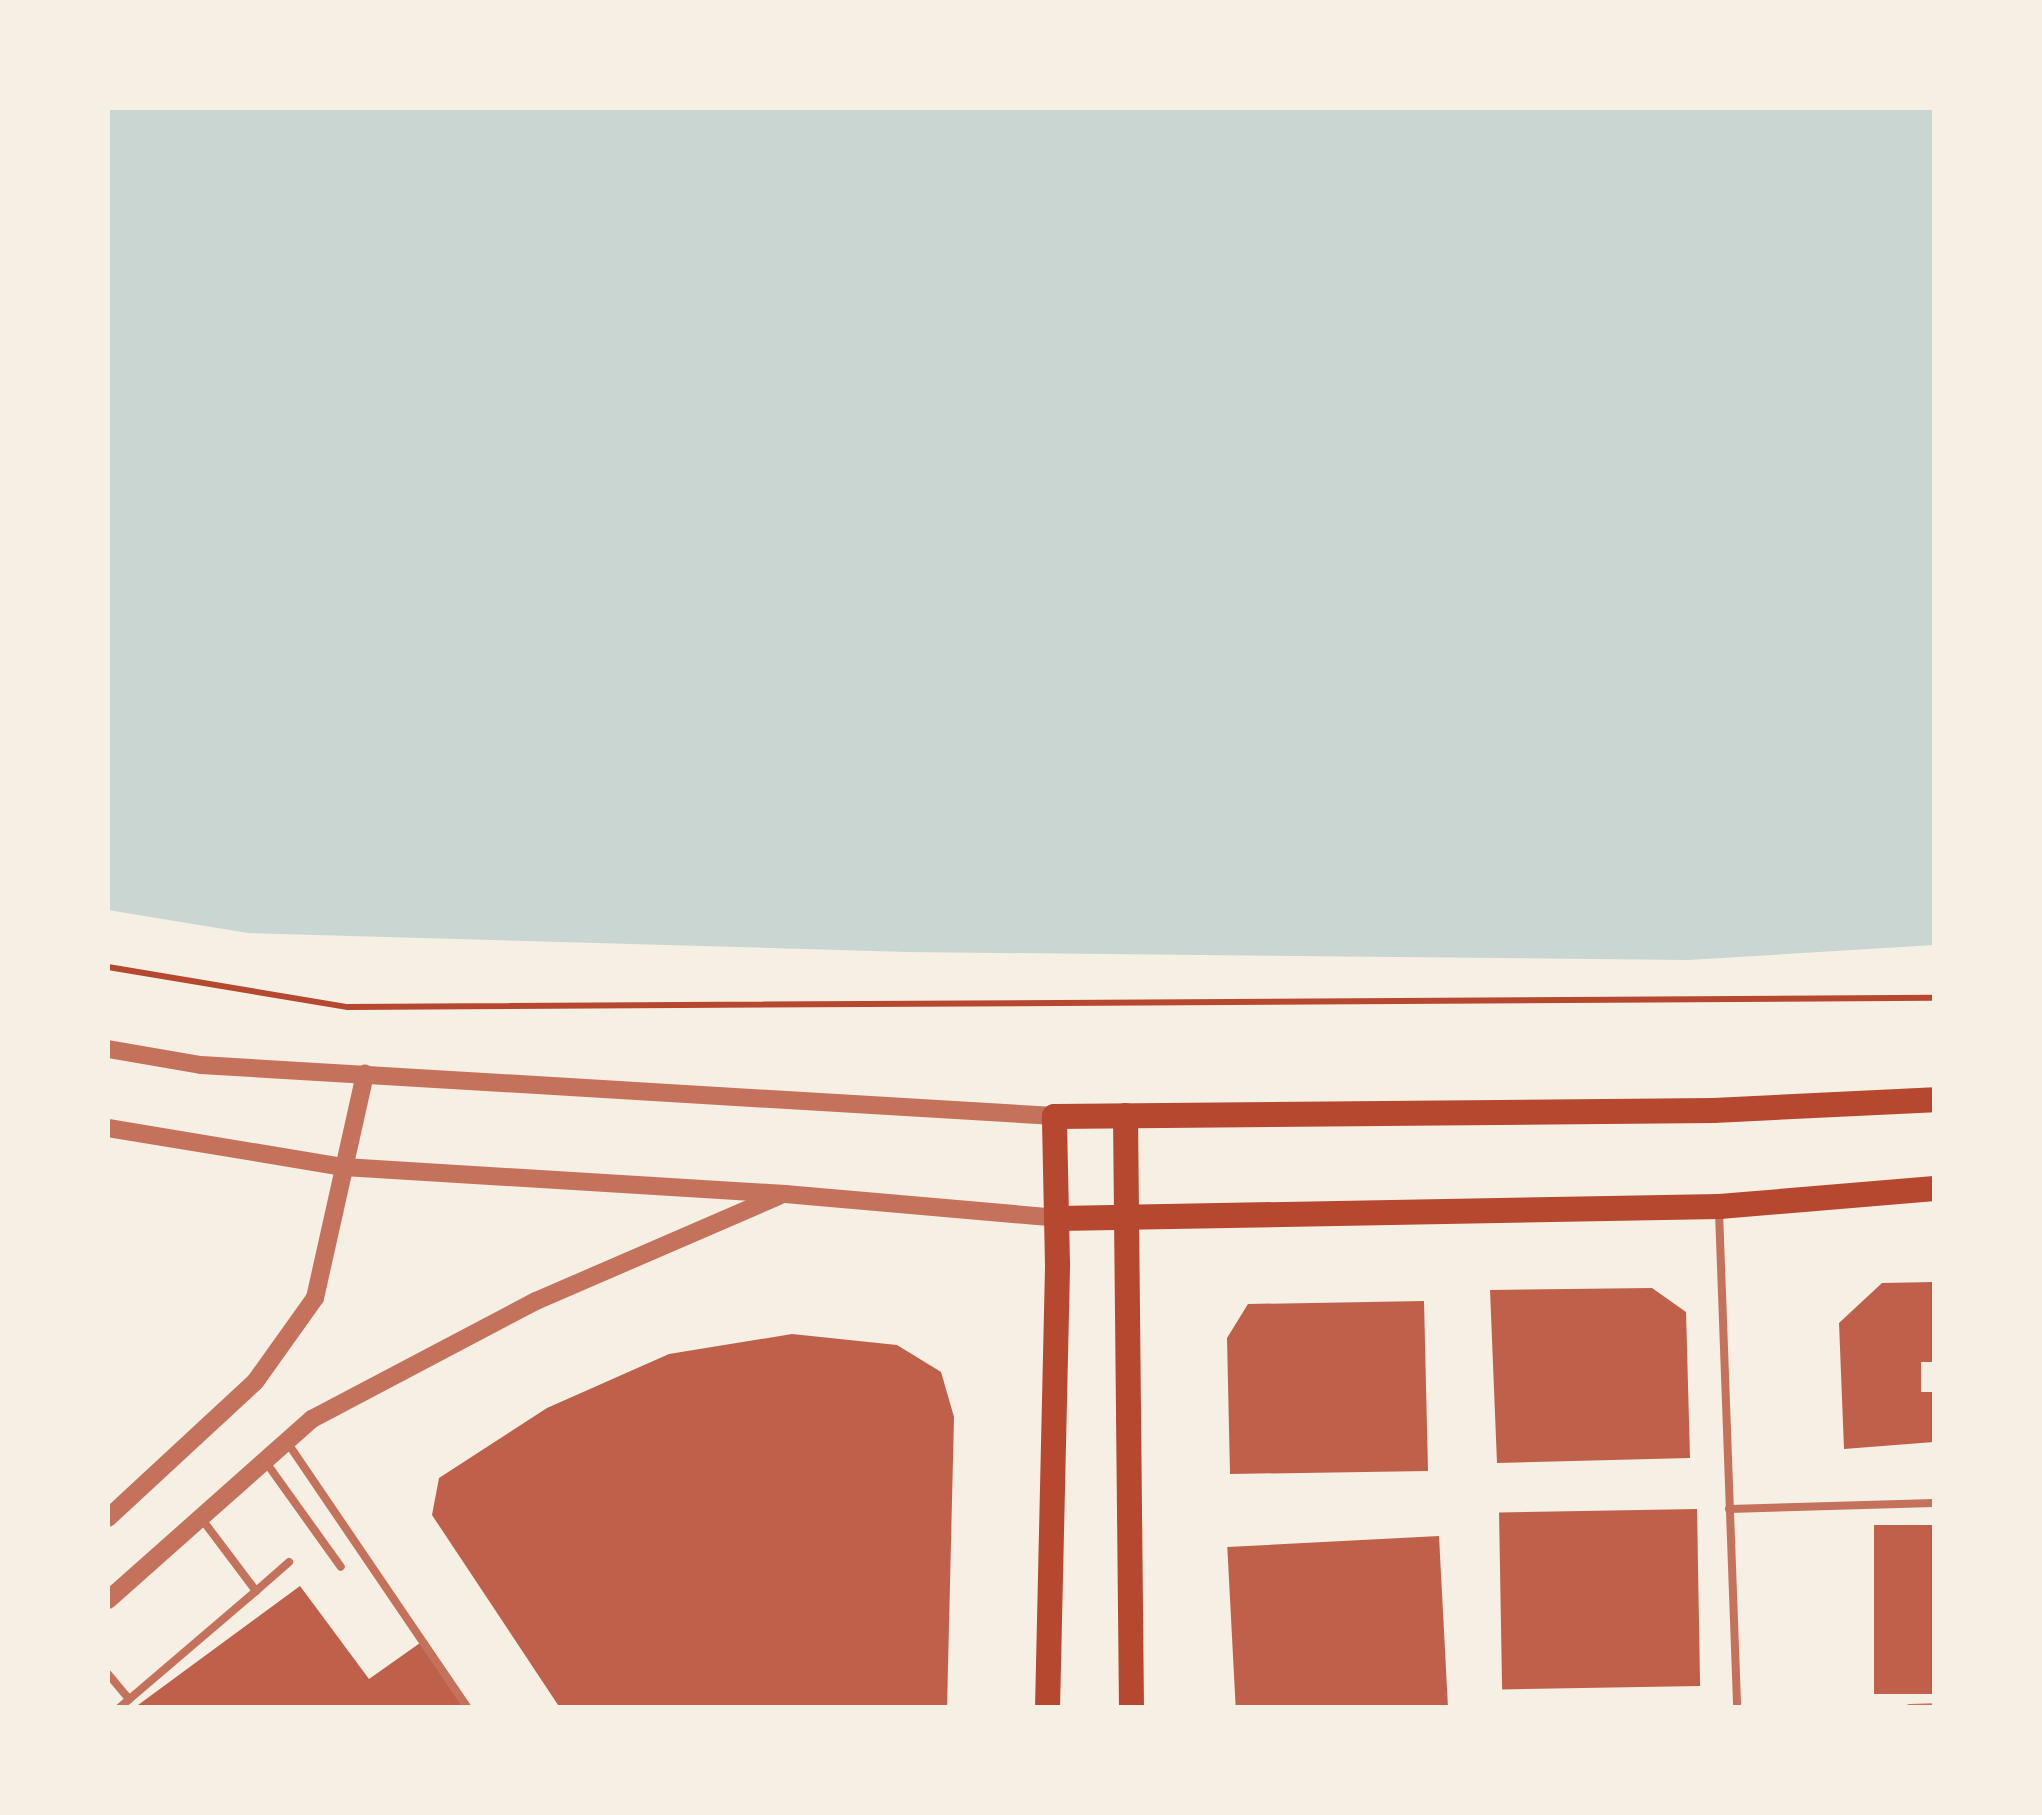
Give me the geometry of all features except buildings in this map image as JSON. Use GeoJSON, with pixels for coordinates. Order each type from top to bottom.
{"type":"FeatureCollection","features":[{"type":"Feature","properties":{"kind":"main road"},"geometry":{"type":"LineString","coordinates":[[1046,1708],[1058,1218],[1054,1116],[1712,1110],[1934,1099]]}},
{"type":"Feature","properties":{"kind":"main road"},"geometry":{"type":"LineString","coordinates":[[1125,1115],[1131,1708]]}},
{"type":"Feature","properties":{"kind":"main road"},"geometry":{"type":"LineString","coordinates":[[1058,1218],[1719,1206],[1934,1188]]}},
{"type":"Feature","properties":{"kind":"street"},"geometry":{"type":"LineString","coordinates":[[108,1049],[201,1065],[1054,1116]]}},
{"type":"Feature","properties":{"kind":"street"},"geometry":{"type":"LineString","coordinates":[[108,1518],[256,1382],[315,1298],[364,1074]]}},
{"type":"Feature","properties":{"kind":"street"},"geometry":{"type":"LineString","coordinates":[[108,1128],[344,1167],[784,1194],[1058,1218]]}},
{"type":"Feature","properties":{"kind":"street"},"geometry":{"type":"LineString","coordinates":[[108,1600],[312,1419],[536,1300],[784,1194]]}},
{"type":"Feature","properties":{"kind":"lane"},"geometry":{"type":"LineString","coordinates":[[1719,1206],[1737,1708]]}},
{"type":"Feature","properties":{"kind":"lane"},"geometry":{"type":"LineString","coordinates":[[287,1442],[468,1708]]}},
{"type":"Feature","properties":{"kind":"lane"},"geometry":{"type":"LineString","coordinates":[[265,1461],[341,1568]]}},
{"type":"Feature","properties":{"kind":"lane"},"geometry":{"type":"LineString","coordinates":[[1729,1508],[1934,1503]]}},
{"type":"Feature","properties":{"kind":"lane"},"geometry":{"type":"LineString","coordinates":[[200,1518],[256,1592]]}},
{"type":"Feature","properties":{"kind":"lane"},"geometry":{"type":"LineString","coordinates":[[119,1708],[289,1562]]}},
{"type":"Feature","properties":{"kind":"lane"},"geometry":{"type":"LineString","coordinates":[[108,1674],[129,1699]]}},
{"type":"Feature","properties":{"kind":"lane"},"geometry":{"type":"LineString","coordinates":[[1910,1708],[1934,1707]]}},
{"type":"Feature","properties":{"kind":"path"},"geometry":{"type":"LineString","coordinates":[[108,967],[348,1007],[1934,998]]}},
{"type":"Feature","properties":{"kind":"shaded area"},"geometry":{"type":"Polygon","coordinates":[[[108,108],[1934,108],[1934,945],[1688,960],[908,952],[248,933],[108,910],[108,108]]]}}]}
